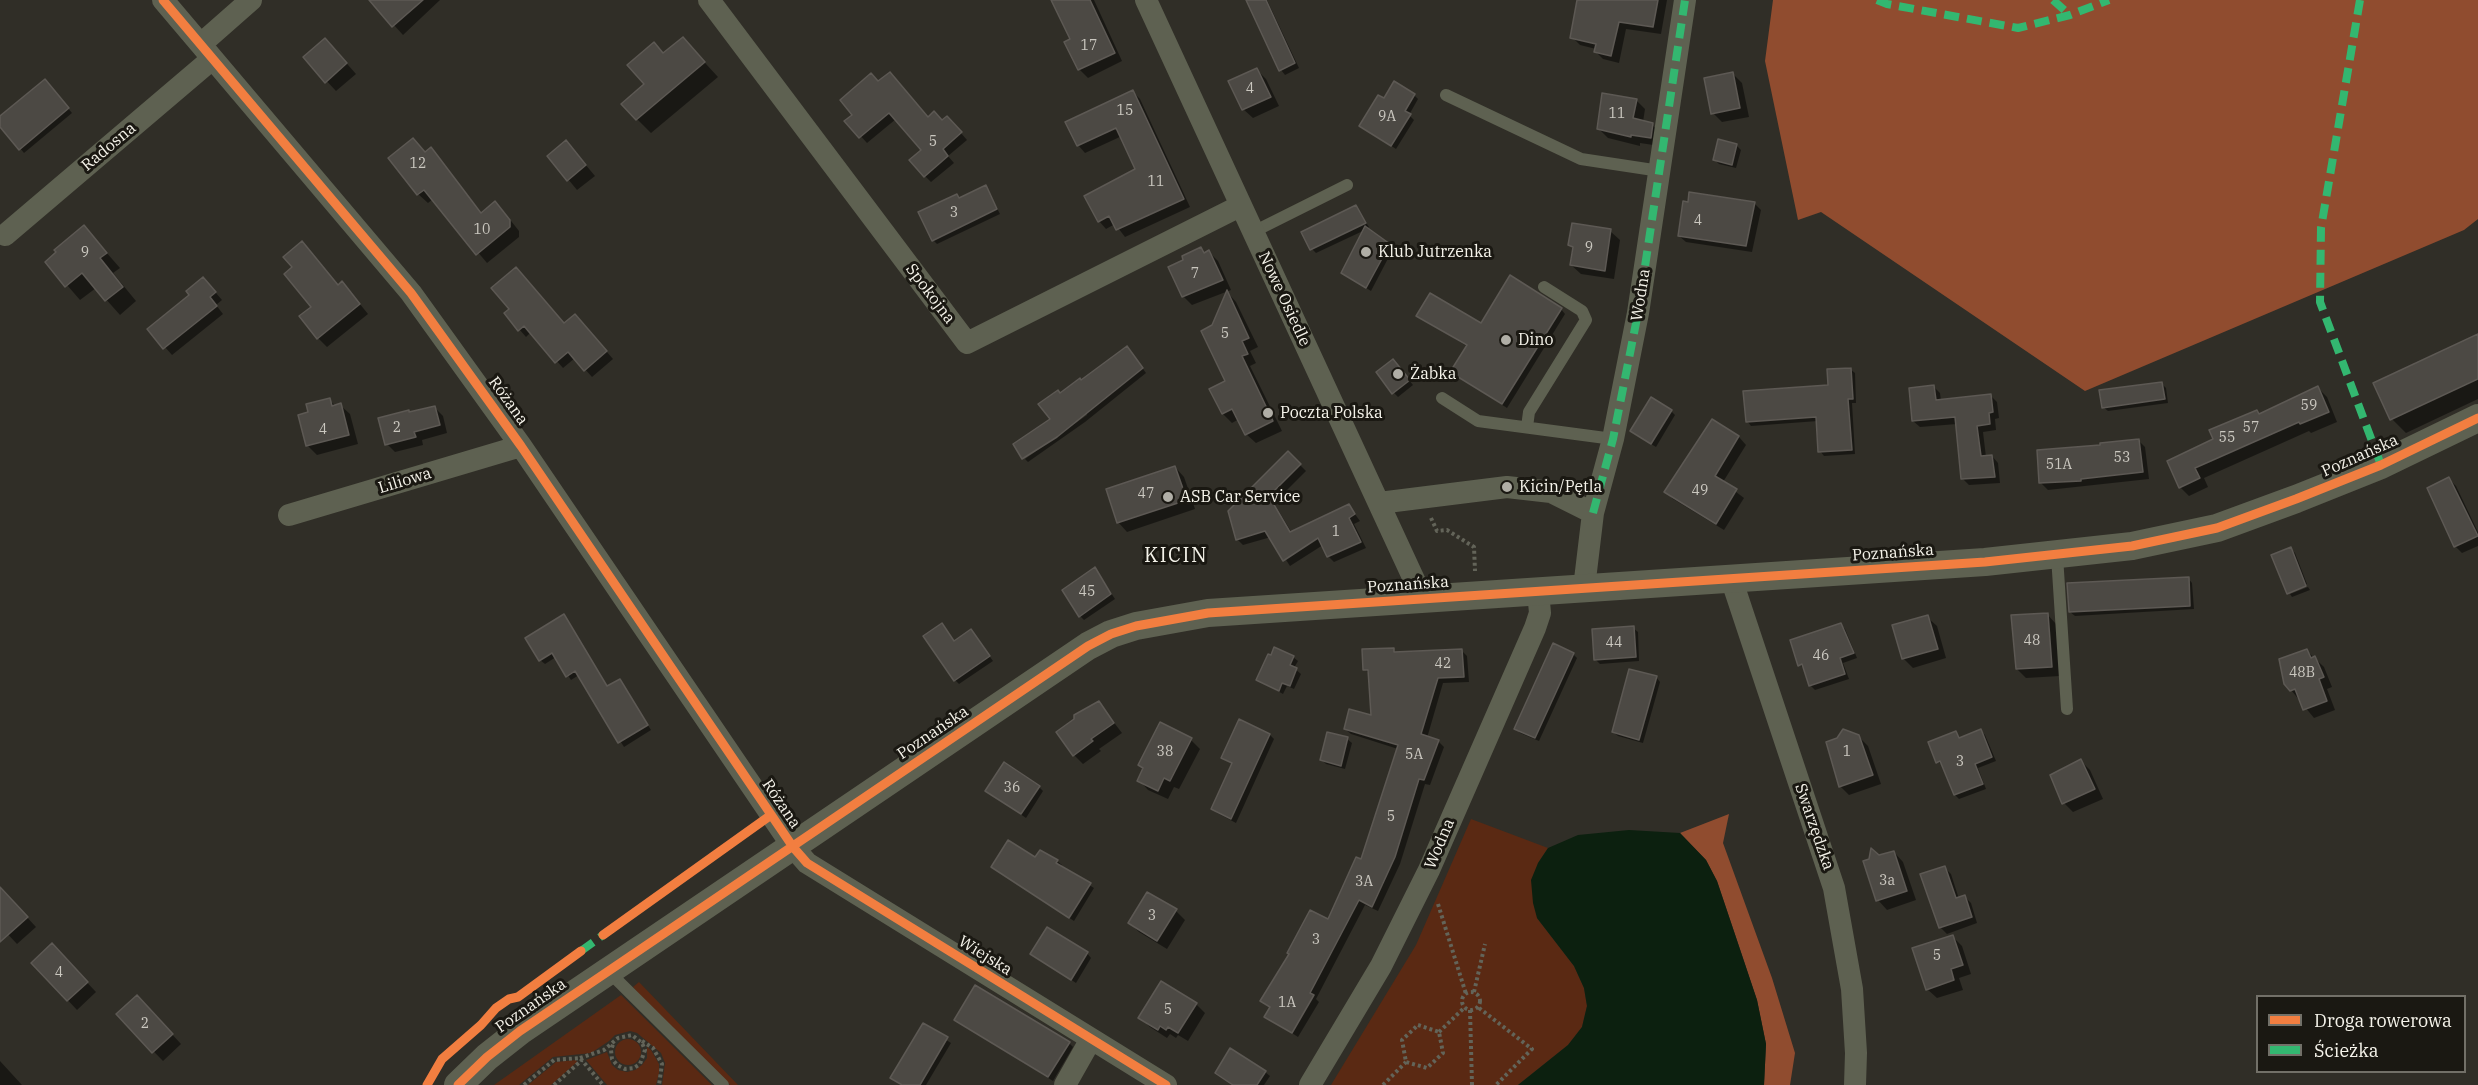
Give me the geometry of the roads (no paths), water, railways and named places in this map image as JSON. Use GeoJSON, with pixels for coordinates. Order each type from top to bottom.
{"type":"FeatureCollection","features":[{"type":"Feature","properties":{"kind":"street","name":"Różana"},"geometry":{"type":"LineString","coordinates":[[164,0],[401,281],[521,446],[792,847]]}},
{"type":"Feature","properties":{"kind":"street","name":"Radosna"},"geometry":{"type":"LineString","coordinates":[[5,235],[206,51],[251,0]]}},
{"type":"Feature","properties":{"kind":"street","name":"Spokojna"},"geometry":{"type":"LineString","coordinates":[[709,0],[966,342],[1240,206]]}},
{"type":"Feature","properties":{"kind":"street","name":"Nowe Osiedle"},"geometry":{"type":"LineString","coordinates":[[1146,0],[1423,598]]}},
{"type":"Feature","properties":{"kind":"street","name":"Wodna"},"geometry":{"type":"LineString","coordinates":[[1584,588],[1593,513],[1613,439],[1638,313],[1685,0]]}},
{"type":"Feature","properties":{"kind":"street","name":"Poznańska"},"geometry":{"type":"LineString","coordinates":[[458,1085],[487,1057],[520,1031],[1078,652],[1111,634],[1154,622],[1208,613],[2057,556],[2142,545],[2217,528],[2381,465],[2478,418]]}},
{"type":"Feature","properties":{"kind":"street","name":"Liliowa"},"geometry":{"type":"LineString","coordinates":[[289,515],[521,446]]}},
{"type":"Feature","properties":{"kind":"street"},"geometry":{"type":"LineString","coordinates":[[1379,503],[1507,487],[1551,492],[1593,513]]}},
{"type":"Feature","properties":{"kind":"street","name":"Swarzędzka"},"geometry":{"type":"LineString","coordinates":[[1731,578],[1834,888],[1852,989],[1856,1053],[1855,1085]]}},
{"type":"Feature","properties":{"kind":"street","name":"Wodna"},"geometry":{"type":"LineString","coordinates":[[1310,1085],[1381,966],[1429,870],[1535,628],[1540,613],[1538,591]]}},
{"type":"Feature","properties":{"kind":"street","name":"Wiejska"},"geometry":{"type":"LineString","coordinates":[[792,847],[807,863],[1166,1085]]}},
{"type":"Feature","properties":{"kind":"street"},"geometry":{"type":"LineString","coordinates":[[1065,1085],[1091,1039]]}},
{"type":"Feature","properties":{"kind":"lane"},"geometry":{"type":"LineString","coordinates":[[1446,95],[1581,159],[1660,171]]}},
{"type":"Feature","properties":{"kind":"lane"},"geometry":{"type":"LineString","coordinates":[[1253,232],[1347,184]]}},
{"type":"Feature","properties":{"kind":"lane"},"geometry":{"type":"LineString","coordinates":[[1527,427],[1529,412],[1586,320],[1582,311],[1544,287]]}},
{"type":"Feature","properties":{"kind":"lane"},"geometry":{"type":"LineString","coordinates":[[1442,398],[1478,420],[1613,439]]}},
{"type":"Feature","properties":{"kind":"lane"},"geometry":{"type":"LineString","coordinates":[[2057,556],[2067,709]]}},
{"type":"Feature","properties":{"kind":"lane"},"geometry":{"type":"LineString","coordinates":[[608,971],[723,1085]]}},
{"type":"Feature","properties":{"kind":"place","name":"Klub Jutrzenka"},"geometry":{"type":"Point","coordinates":[1366,252]}},
{"type":"Feature","properties":{"kind":"place","name":"Dino"},"geometry":{"type":"Point","coordinates":[1506,340]}},
{"type":"Feature","properties":{"kind":"place","name":"Żabka"},"geometry":{"type":"Point","coordinates":[1398,374]}},
{"type":"Feature","properties":{"kind":"place","name":"Poczta Polska"},"geometry":{"type":"Point","coordinates":[1268,413]}},
{"type":"Feature","properties":{"kind":"place","name":"Kicin/Pętla"},"geometry":{"type":"Point","coordinates":[1507,487]}},
{"type":"Feature","properties":{"kind":"place","name":"ASB Car Service"},"geometry":{"type":"Point","coordinates":[1168,497]}},
{"type":"Feature","properties":{"kind":"district","name":"KICIN"},"geometry":{"type":"Point","coordinates":[1176,556]}}]}
